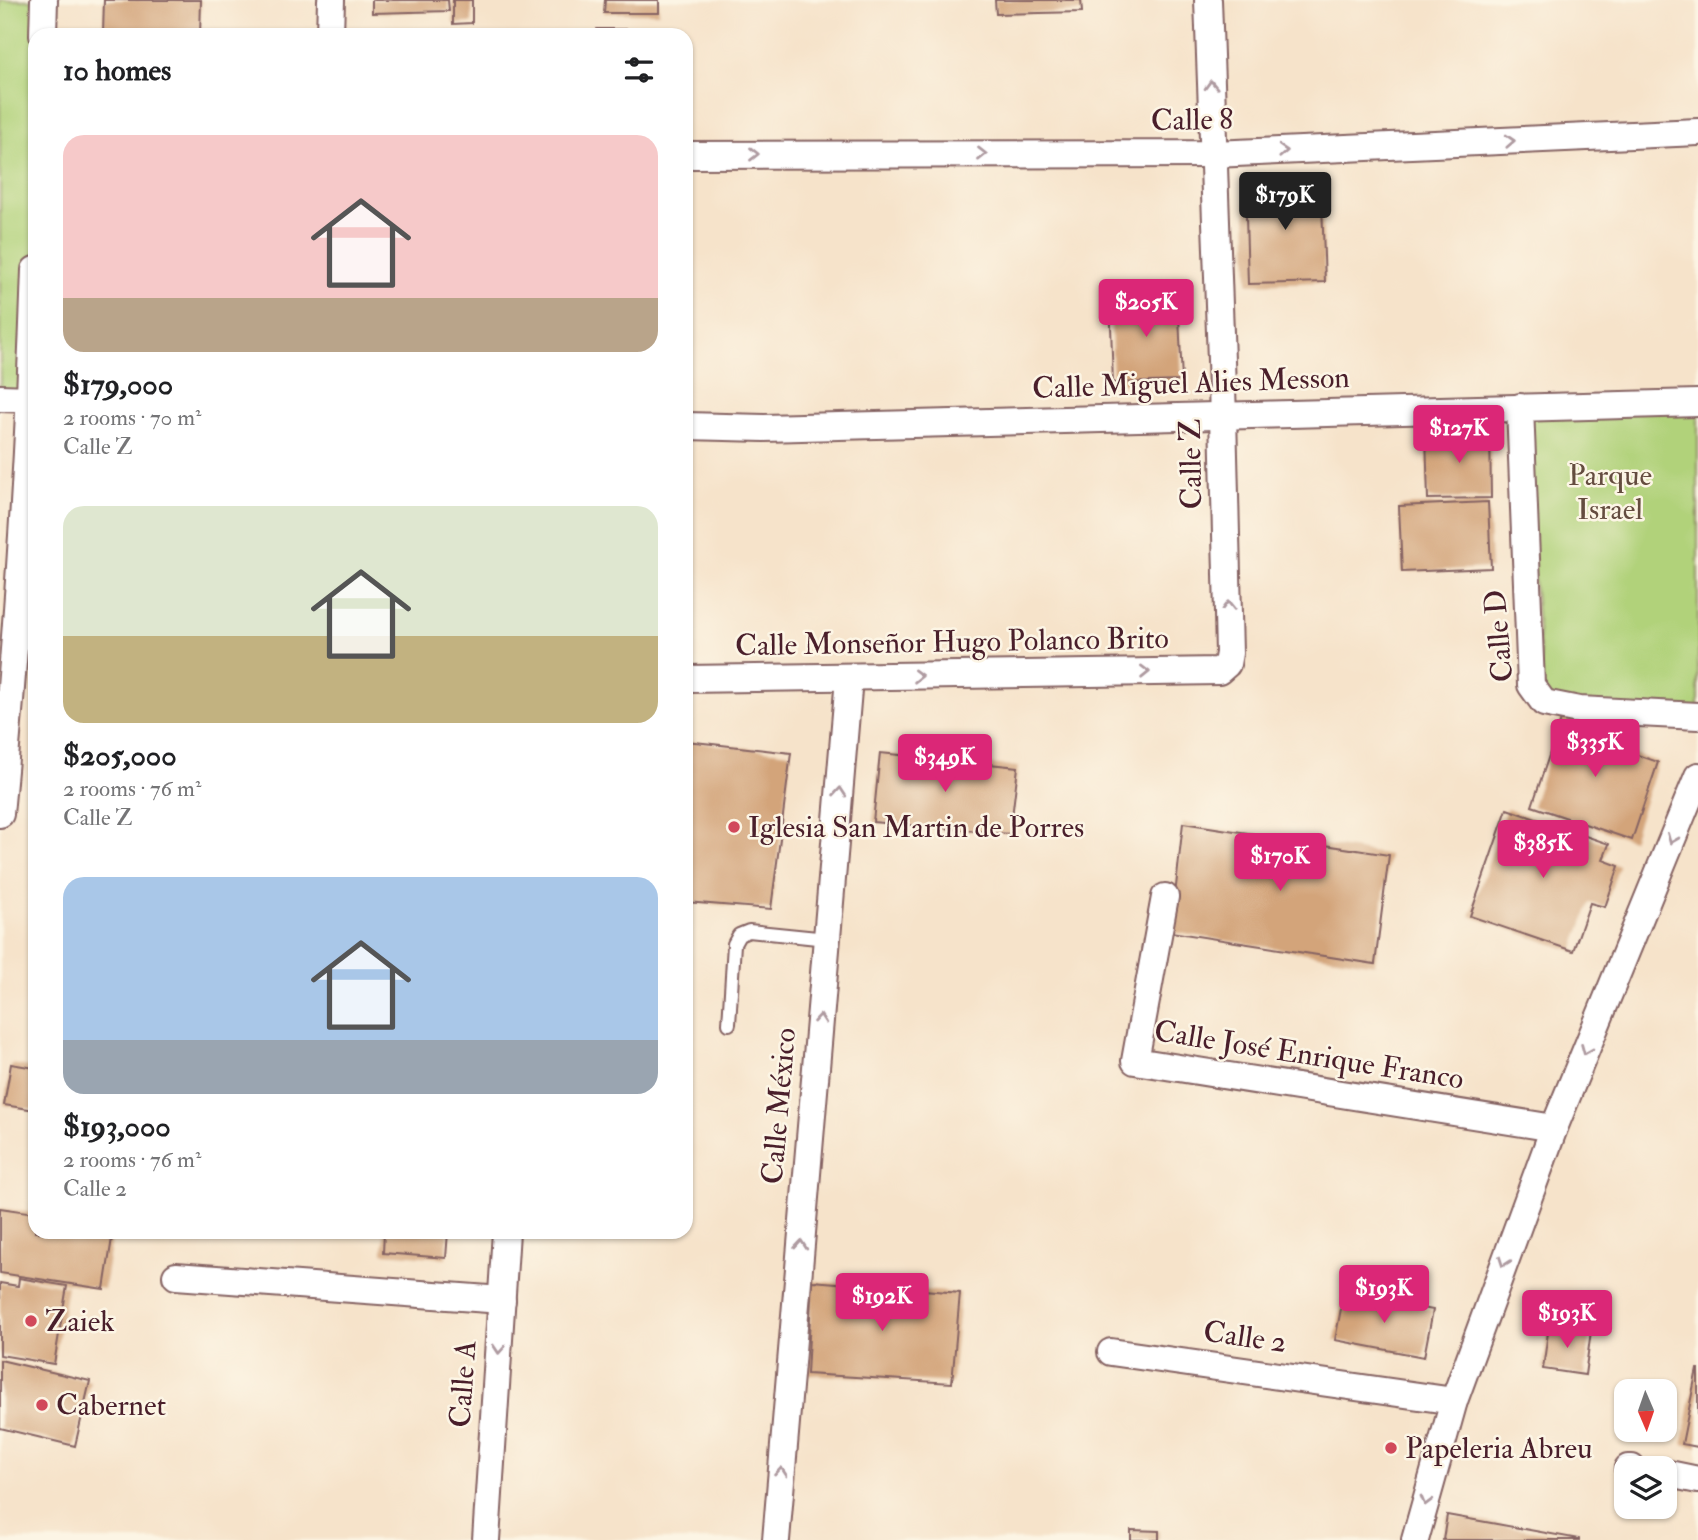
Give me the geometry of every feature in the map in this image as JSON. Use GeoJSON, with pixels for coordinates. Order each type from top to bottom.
{"type":"FeatureCollection","features":[{"type":"Feature","properties":{"kind":"street"},"geometry":{"type":"LineString","coordinates":[[43,28],[44,0]]}},
{"type":"Feature","properties":{"kind":"street"},"geometry":{"type":"LineString","coordinates":[[330,28],[331,0]]}},
{"type":"Feature","properties":{"kind":"street","name":"Calle Z"},"geometry":{"type":"LineString","coordinates":[[1208,0],[1229,653],[1227,664],[1219,671]]}},
{"type":"Feature","properties":{"kind":"street","name":"Calle 8"},"geometry":{"type":"LineString","coordinates":[[693,155],[1213,154],[1698,132]]}},
{"type":"Feature","properties":{"kind":"street"},"geometry":{"type":"LineString","coordinates":[[0,398],[28,399]]}},
{"type":"Feature","properties":{"kind":"street","name":"Calle Miguel Alies Messon"},"geometry":{"type":"LineString","coordinates":[[693,426],[764,428],[1698,403]]}},
{"type":"Feature","properties":{"kind":"street","name":"Calle D"},"geometry":{"type":"LineString","coordinates":[[1520,407],[1531,685],[1544,703],[1579,710],[1698,716]]}},
{"type":"Feature","properties":{"kind":"street"},"geometry":{"type":"LineString","coordinates":[[0,814],[16,671],[28,453]]}},
{"type":"Feature","properties":{"kind":"street","name":"Calle Monseñor Hugo Polanco Brito"},"geometry":{"type":"LineString","coordinates":[[693,679],[1219,671]]}},
{"type":"Feature","properties":{"kind":"street","name":"Calle México"},"geometry":{"type":"LineString","coordinates":[[776,1540],[849,678]]}},
{"type":"Feature","properties":{"kind":"street"},"geometry":{"type":"LineString","coordinates":[[1415,1540],[1454,1401],[1554,1128],[1698,776]]}},
{"type":"Feature","properties":{"kind":"street","name":"Calle José Enrique Franco"},"geometry":{"type":"LineString","coordinates":[[1165,897],[1135,1061],[1554,1128]]}},
{"type":"Feature","properties":{"kind":"street","name":"Calle A"},"geometry":{"type":"LineString","coordinates":[[486,1540],[506,1239]]}},
{"type":"Feature","properties":{"kind":"street"},"geometry":{"type":"LineString","coordinates":[[176,1276],[502,1300]]}},
{"type":"Feature","properties":{"kind":"street","name":"Calle 2"},"geometry":{"type":"LineString","coordinates":[[1111,1352],[1454,1401]]}},
{"type":"Feature","properties":{"kind":"street"},"geometry":{"type":"LineString","coordinates":[[1677,1475],[1698,1479]]}},
{"type":"Feature","properties":{"kind":"lane"},"geometry":{"type":"LineString","coordinates":[[729,1024],[734,944],[739,935],[749,931],[827,939]]}},
{"type":"Feature","properties":{"kind":"green space"},"geometry":{"type":"Polygon","coordinates":[[[0,0],[44,0],[37,28],[28,28],[28,399],[0,398],[0,0]]]}},
{"type":"Feature","properties":{"kind":"green space","name":"Parque Israel"},"geometry":{"type":"Polygon","coordinates":[[[1698,403],[1698,716],[1544,703],[1520,407],[1698,403]]]}},
{"type":"Feature","properties":{"kind":"building"},"geometry":{"type":"Polygon","coordinates":[[[104,0],[201,0],[200,28],[103,28],[104,0]]]}},
{"type":"Feature","properties":{"kind":"building"},"geometry":{"type":"Polygon","coordinates":[[[372,0],[448,0],[449,11],[372,13],[372,0]]]}},
{"type":"Feature","properties":{"kind":"building"},"geometry":{"type":"Polygon","coordinates":[[[453,0],[472,0],[472,23],[453,24],[453,0]]]}},
{"type":"Feature","properties":{"kind":"building"},"geometry":{"type":"Polygon","coordinates":[[[605,0],[659,0],[659,13],[604,13],[605,0]]]}},
{"type":"Feature","properties":{"kind":"building"},"geometry":{"type":"Polygon","coordinates":[[[995,0],[1081,0],[1082,12],[996,14],[995,0]]]}},
{"type":"Feature","properties":{"kind":"building"},"geometry":{"type":"Polygon","coordinates":[[[1321,178],[1325,282],[1248,284],[1245,182],[1321,178]]]}},
{"type":"Feature","properties":{"kind":"building"},"geometry":{"type":"Polygon","coordinates":[[[1178,295],[1182,381],[1113,383],[1110,297],[1178,295]]]}},
{"type":"Feature","properties":{"kind":"building"},"geometry":{"type":"Polygon","coordinates":[[[1490,431],[1491,498],[1428,499],[1426,433],[1490,431]]]}},
{"type":"Feature","properties":{"kind":"building"},"geometry":{"type":"Polygon","coordinates":[[[1488,502],[1491,568],[1402,572],[1399,506],[1488,502]]]}},
{"type":"Feature","properties":{"kind":"building"},"geometry":{"type":"Polygon","coordinates":[[[1563,714],[1628,736],[1623,750],[1658,762],[1632,840],[1532,806],[1563,714]]]}},
{"type":"Feature","properties":{"kind":"building","name":"Iglesia San Martin de Porres"},"geometry":{"type":"Polygon","coordinates":[[[693,742],[791,753],[771,909],[693,903],[693,742]]]}},
{"type":"Feature","properties":{"kind":"building"},"geometry":{"type":"Polygon","coordinates":[[[880,753],[1018,767],[1010,834],[873,822],[880,753]]]}},
{"type":"Feature","properties":{"kind":"building"},"geometry":{"type":"Polygon","coordinates":[[[1507,809],[1609,844],[1603,860],[1619,866],[1605,907],[1590,903],[1573,951],[1470,916],[1507,809]]]}},
{"type":"Feature","properties":{"kind":"building"},"geometry":{"type":"Polygon","coordinates":[[[1183,823],[1389,855],[1375,964],[1171,932],[1183,823]]]}},
{"type":"Feature","properties":{"kind":"building"},"geometry":{"type":"Polygon","coordinates":[[[11,1064],[28,1067],[28,1109],[4,1105],[11,1064]]]}},
{"type":"Feature","properties":{"kind":"building"},"geometry":{"type":"Polygon","coordinates":[[[0,1208],[28,1212],[28,1239],[112,1239],[104,1289],[0,1273],[0,1208]]]}},
{"type":"Feature","properties":{"kind":"building"},"geometry":{"type":"Polygon","coordinates":[[[384,1239],[447,1239],[446,1258],[383,1253],[384,1239]]]}},
{"type":"Feature","properties":{"kind":"building","name":"Zaiek"},"geometry":{"type":"Polygon","coordinates":[[[19,1278],[67,1286],[54,1364],[0,1355],[0,1283],[18,1286],[19,1278]]]}},
{"type":"Feature","properties":{"kind":"building"},"geometry":{"type":"Polygon","coordinates":[[[812,1281],[960,1293],[952,1383],[807,1374],[812,1281]]]}},
{"type":"Feature","properties":{"kind":"building"},"geometry":{"type":"Polygon","coordinates":[[[1344,1293],[1433,1310],[1424,1357],[1335,1340],[1344,1293]]]}},
{"type":"Feature","properties":{"kind":"building"},"geometry":{"type":"Polygon","coordinates":[[[1549,1325],[1591,1331],[1585,1375],[1543,1369],[1549,1325]]]}},
{"type":"Feature","properties":{"kind":"building","name":"Cabernet"},"geometry":{"type":"Polygon","coordinates":[[[0,1360],[90,1381],[75,1446],[0,1428],[0,1360]]]}},
{"type":"Feature","properties":{"kind":"building"},"geometry":{"type":"Polygon","coordinates":[[[1698,1369],[1698,1447],[1682,1444],[1698,1369]]]}},
{"type":"Feature","properties":{"kind":"building"},"geometry":{"type":"Polygon","coordinates":[[[1447,1515],[1579,1539],[1579,1540],[1443,1540],[1447,1515]]]}},
{"type":"Feature","properties":{"kind":"building"},"geometry":{"type":"Polygon","coordinates":[[[1131,1530],[1159,1531],[1159,1540],[1131,1540],[1131,1530]]]}},
{"type":"Feature","properties":{"kind":"place","name":"Iglesia San Martin de Porres"},"geometry":{"type":"Point","coordinates":[734,827]}},
{"type":"Feature","properties":{"kind":"place","name":"Zaiek"},"geometry":{"type":"Point","coordinates":[31,1321]}},
{"type":"Feature","properties":{"kind":"place","name":"Cabernet"},"geometry":{"type":"Point","coordinates":[42,1405]}},
{"type":"Feature","properties":{"kind":"place","name":"Papeleria Abreu"},"geometry":{"type":"Point","coordinates":[1391,1448]}}]}
